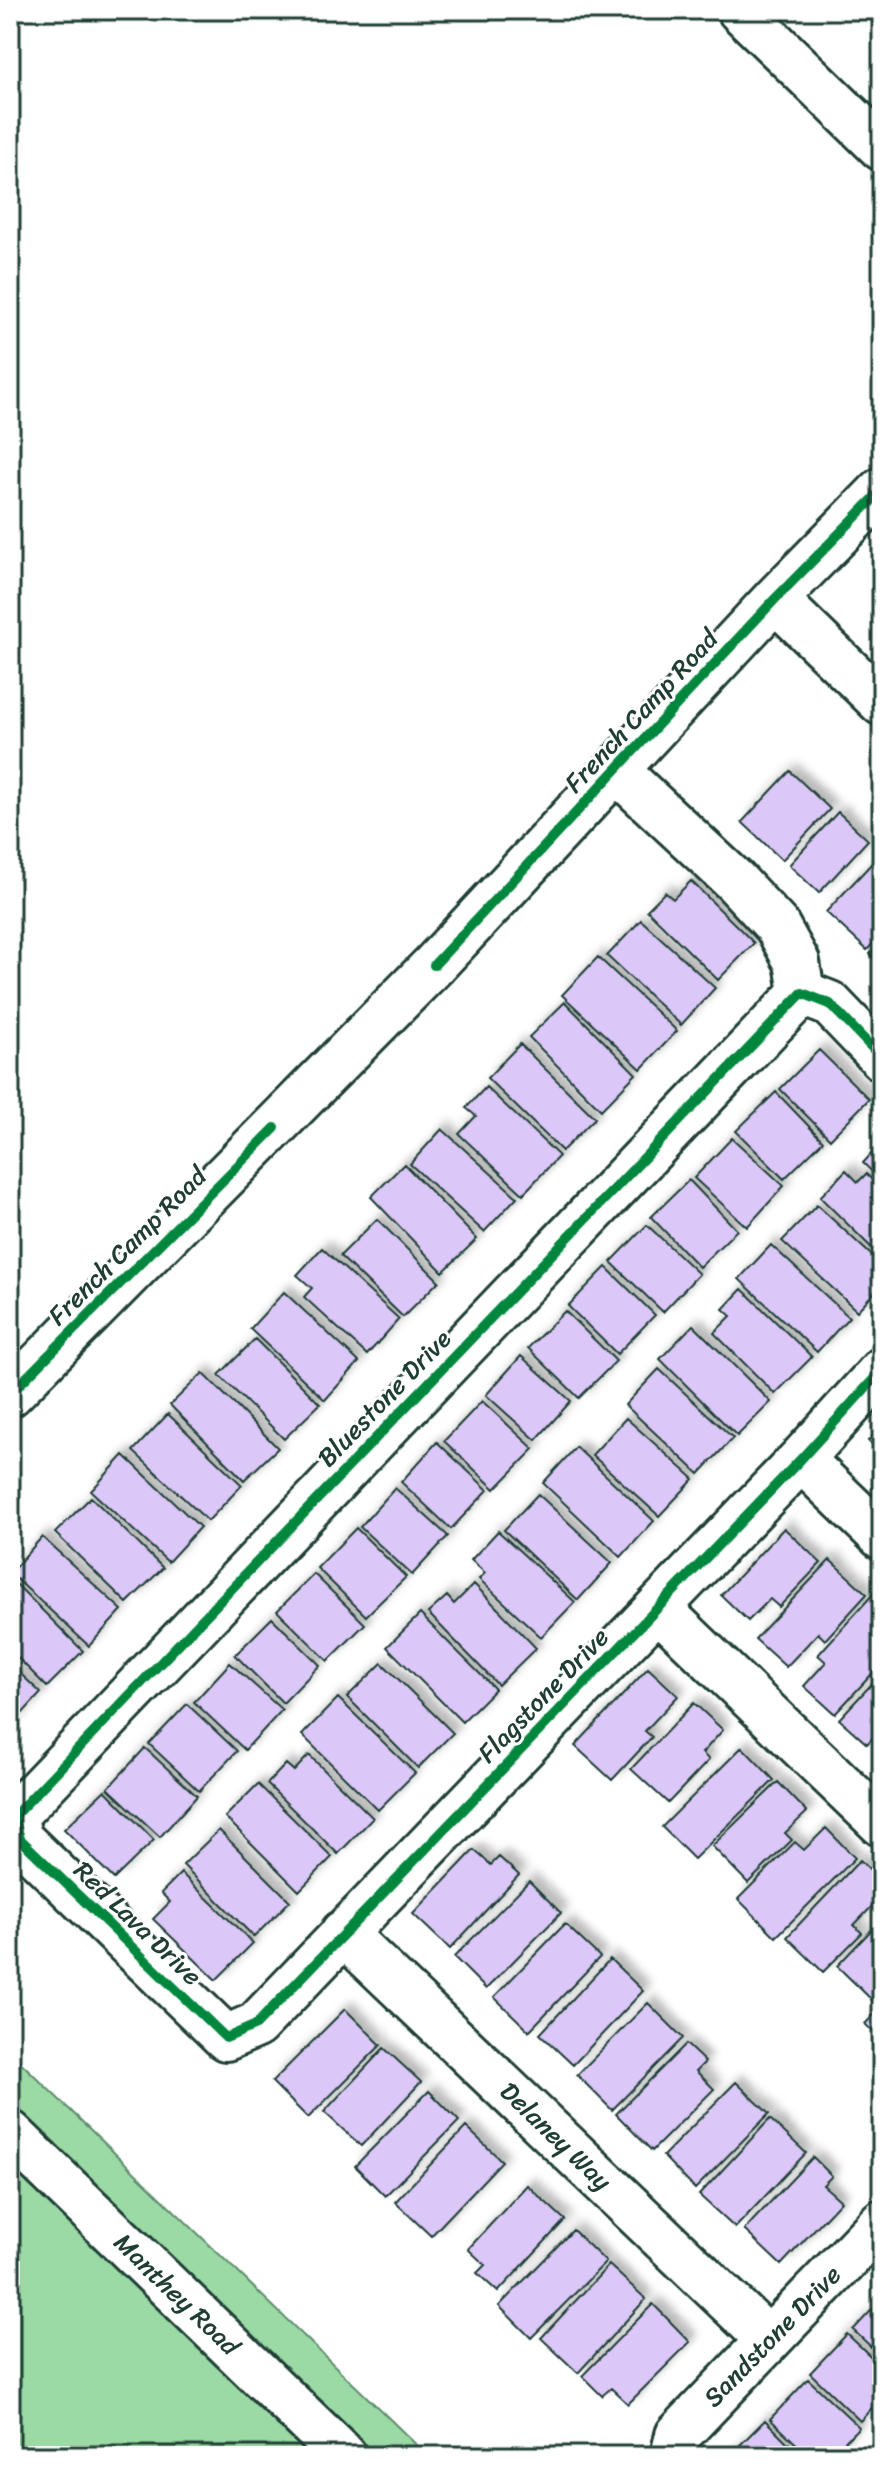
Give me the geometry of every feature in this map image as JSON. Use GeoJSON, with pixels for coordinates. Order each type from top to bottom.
{"type":"FeatureCollection","features":[{"type":"Feature","properties":{"kind":"street"},"geometry":{"type":"LineString","coordinates":[[740,10],[882,148]]}},
{"type":"Feature","properties":{"kind":"street","name":"French Camp Road"},"geometry":{"type":"LineString","coordinates":[[10,1394],[434,965],[775,599],[882,490]]}},
{"type":"Feature","properties":{"kind":"street"},"geometry":{"type":"LineString","coordinates":[[775,599],[882,703]]}},
{"type":"Feature","properties":{"kind":"street"},"geometry":{"type":"LineString","coordinates":[[616,770],[735,881],[777,926],[797,962],[802,993],[830,1004],[882,1058]]}},
{"type":"Feature","properties":{"kind":"street","name":"Bluestone Drive"},"geometry":{"type":"LineString","coordinates":[[20,1839],[14,1816],[802,993]]}},
{"type":"Feature","properties":{"kind":"street","name":"Flagstone Drive"},"geometry":{"type":"LineString","coordinates":[[226,2038],[256,2025],[801,1459],[882,1370]]}},
{"type":"Feature","properties":{"kind":"street"},"geometry":{"type":"LineString","coordinates":[[801,1459],[882,1537]]}},
{"type":"Feature","properties":{"kind":"street"},"geometry":{"type":"LineString","coordinates":[[658,1608],[882,1824]]}},
{"type":"Feature","properties":{"kind":"street","name":"Red Lava Drive"},"geometry":{"type":"LineString","coordinates":[[20,1839],[226,2038]]}},
{"type":"Feature","properties":{"kind":"street","name":"Delaney Way"},"geometry":{"type":"LineString","coordinates":[[343,1933],[769,2340]]}},
{"type":"Feature","properties":{"kind":"street","name":"Manthey Road"},"geometry":{"type":"LineString","coordinates":[[10,2133],[344,2456]]}},
{"type":"Feature","properties":{"kind":"street","name":"Sandstone Drive"},"geometry":{"type":"LineString","coordinates":[[673,2456],[678,2435],[882,2222]]}},
{"type":"Feature","properties":{"kind":"green space"},"geometry":{"type":"Polygon","coordinates":[[[10,2052],[428,2456],[10,2456],[10,2052]]]}},
{"type":"Feature","properties":{"kind":"building"},"geometry":{"type":"Polygon","coordinates":[[[790,771],[830,809],[782,860],[742,822],[790,771]]]}},
{"type":"Feature","properties":{"kind":"building"},"geometry":{"type":"Polygon","coordinates":[[[838,812],[868,840],[819,893],[789,865],[838,812]]]}},
{"type":"Feature","properties":{"kind":"building"},"geometry":{"type":"Polygon","coordinates":[[[873,862],[882,870],[882,934],[867,950],[826,912],[873,862]]]}},
{"type":"Feature","properties":{"kind":"building"},"geometry":{"type":"Polygon","coordinates":[[[691,881],[754,943],[718,980],[647,910],[665,892],[673,899],[691,881]]]}},
{"type":"Feature","properties":{"kind":"building"},"geometry":{"type":"Polygon","coordinates":[[[641,920],[715,988],[681,1025],[607,956],[641,920]]]}},
{"type":"Feature","properties":{"kind":"building"},"geometry":{"type":"Polygon","coordinates":[[[882,942],[882,966],[870,954],[882,942]]]}},
{"type":"Feature","properties":{"kind":"building"},"geometry":{"type":"Polygon","coordinates":[[[598,957],[677,1031],[641,1069],[562,995],[598,957]]]}},
{"type":"Feature","properties":{"kind":"building"},"geometry":{"type":"Polygon","coordinates":[[[565,1002],[636,1074],[601,1110],[529,1037],[565,1002]]]}},
{"type":"Feature","properties":{"kind":"building"},"geometry":{"type":"Polygon","coordinates":[[[520,1044],[595,1118],[562,1151],[487,1078],[520,1044]]]}},
{"type":"Feature","properties":{"kind":"building"},"geometry":{"type":"Polygon","coordinates":[[[819,1050],[869,1099],[830,1139],[780,1089],[819,1050]]]}},
{"type":"Feature","properties":{"kind":"building"},"geometry":{"type":"Polygon","coordinates":[[[486,1087],[559,1156],[523,1194],[459,1134],[476,1116],[466,1108],[486,1087]]]}},
{"type":"Feature","properties":{"kind":"building"},"geometry":{"type":"Polygon","coordinates":[[[776,1092],[823,1141],[784,1179],[736,1131],[776,1092]]]}},
{"type":"Feature","properties":{"kind":"building"},"geometry":{"type":"Polygon","coordinates":[[[442,1129],[517,1197],[484,1232],[410,1164],[442,1129]]]}},
{"type":"Feature","properties":{"kind":"building"},"geometry":{"type":"Polygon","coordinates":[[[732,1138],[784,1186],[747,1227],[694,1178],[732,1138]]]}},
{"type":"Feature","properties":{"kind":"building"},"geometry":{"type":"Polygon","coordinates":[[[882,1142],[882,1181],[863,1163],[882,1142]]]}},
{"type":"Feature","properties":{"kind":"building"},"geometry":{"type":"Polygon","coordinates":[[[404,1164],[477,1239],[443,1272],[371,1197],[404,1164]]]}},
{"type":"Feature","properties":{"kind":"building"},"geometry":{"type":"Polygon","coordinates":[[[846,1170],[858,1182],[866,1174],[882,1189],[882,1258],[820,1197],[846,1170]]]}},
{"type":"Feature","properties":{"kind":"building"},"geometry":{"type":"Polygon","coordinates":[[[689,1180],[737,1230],[699,1267],[651,1217],[689,1180]]]}},
{"type":"Feature","properties":{"kind":"building"},"geometry":{"type":"Polygon","coordinates":[[[817,1205],[882,1265],[882,1284],[857,1311],[782,1241],[817,1205]]]}},
{"type":"Feature","properties":{"kind":"building"},"geometry":{"type":"Polygon","coordinates":[[[377,1219],[439,1281],[403,1317],[340,1256],[377,1219]]]}},
{"type":"Feature","properties":{"kind":"building"},"geometry":{"type":"Polygon","coordinates":[[[647,1225],[699,1274],[663,1312],[611,1262],[647,1225]]]}},
{"type":"Feature","properties":{"kind":"building"},"geometry":{"type":"Polygon","coordinates":[[[771,1245],[849,1317],[817,1352],[739,1279],[771,1245]]]}},
{"type":"Feature","properties":{"kind":"building"},"geometry":{"type":"Polygon","coordinates":[[[322,1248],[399,1319],[367,1355],[304,1297],[312,1288],[297,1275],[322,1248]]]}},
{"type":"Feature","properties":{"kind":"building"},"geometry":{"type":"Polygon","coordinates":[[[606,1267],[655,1315],[617,1354],[568,1306],[606,1267]]]}},
{"type":"Feature","properties":{"kind":"building"},"geometry":{"type":"Polygon","coordinates":[[[742,1289],[812,1357],[775,1394],[714,1333],[731,1316],[723,1309],[742,1289]]]}},
{"type":"Feature","properties":{"kind":"building"},"geometry":{"type":"Polygon","coordinates":[[[284,1292],[359,1362],[325,1400],[250,1329],[284,1292]]]}},
{"type":"Feature","properties":{"kind":"building"},"geometry":{"type":"Polygon","coordinates":[[[565,1311],[616,1361],[579,1398],[528,1348],[565,1311]]]}},
{"type":"Feature","properties":{"kind":"building"},"geometry":{"type":"Polygon","coordinates":[[[693,1325],[771,1402],[737,1436],[660,1359],[693,1325]]]}},
{"type":"Feature","properties":{"kind":"building"},"geometry":{"type":"Polygon","coordinates":[[[255,1339],[320,1404],[284,1439],[219,1375],[255,1339]]]}},
{"type":"Feature","properties":{"kind":"building"},"geometry":{"type":"Polygon","coordinates":[[[521,1356],[571,1401],[536,1440],[486,1395],[521,1356]]]}},
{"type":"Feature","properties":{"kind":"building"},"geometry":{"type":"Polygon","coordinates":[[[659,1369],[733,1438],[699,1474],[625,1405],[659,1369]]]}},
{"type":"Feature","properties":{"kind":"building"},"geometry":{"type":"Polygon","coordinates":[[[203,1373],[278,1448],[244,1480],[170,1405],[203,1373]]]}},
{"type":"Feature","properties":{"kind":"building"},"geometry":{"type":"Polygon","coordinates":[[[482,1401],[534,1449],[495,1489],[444,1441],[482,1401]]]}},
{"type":"Feature","properties":{"kind":"building"},"geometry":{"type":"Polygon","coordinates":[[[168,1414],[242,1485],[208,1521],[133,1451],[168,1414]]]}},
{"type":"Feature","properties":{"kind":"building"},"geometry":{"type":"Polygon","coordinates":[[[626,1418],[694,1479],[659,1516],[592,1455],[626,1418]]]}},
{"type":"Feature","properties":{"kind":"building"},"geometry":{"type":"Polygon","coordinates":[[[882,1426],[882,1454],[868,1441],[882,1426]]]}},
{"type":"Feature","properties":{"kind":"building"},"geometry":{"type":"Polygon","coordinates":[[[437,1442],[488,1490],[451,1529],[401,1482],[437,1442]]]}},
{"type":"Feature","properties":{"kind":"building"},"geometry":{"type":"Polygon","coordinates":[[[576,1447],[654,1521],[621,1557],[543,1483],[576,1447]]]}},
{"type":"Feature","properties":{"kind":"building"},"geometry":{"type":"Polygon","coordinates":[[[124,1455],[200,1527],[168,1562],[91,1491],[124,1455]]]}},
{"type":"Feature","properties":{"kind":"building"},"geometry":{"type":"Polygon","coordinates":[[[395,1488],[448,1536],[412,1575],[360,1527],[395,1488]]]}},
{"type":"Feature","properties":{"kind":"building"},"geometry":{"type":"Polygon","coordinates":[[[538,1494],[612,1563],[578,1600],[504,1530],[538,1494]]]}},
{"type":"Feature","properties":{"kind":"building"},"geometry":{"type":"Polygon","coordinates":[[[91,1497],[163,1568],[127,1603],[55,1533],[91,1497]]]}},
{"type":"Feature","properties":{"kind":"building"},"geometry":{"type":"Polygon","coordinates":[[[356,1528],[406,1577],[366,1616],[317,1568],[356,1528]]]}},
{"type":"Feature","properties":{"kind":"building"},"geometry":{"type":"Polygon","coordinates":[[[784,1528],[821,1563],[779,1607],[770,1599],[748,1621],[721,1595],[784,1528]]]}},
{"type":"Feature","properties":{"kind":"building"},"geometry":{"type":"Polygon","coordinates":[[[498,1531],[575,1602],[541,1637],[479,1579],[485,1573],[471,1560],[498,1531]]]}},
{"type":"Feature","properties":{"kind":"building"},"geometry":{"type":"Polygon","coordinates":[[[42,1537],[122,1610],[89,1646],[10,1573],[42,1537]]]}},
{"type":"Feature","properties":{"kind":"building"},"geometry":{"type":"Polygon","coordinates":[[[830,1560],[867,1594],[825,1640],[818,1633],[786,1667],[755,1639],[830,1560]]]}},
{"type":"Feature","properties":{"kind":"building"},"geometry":{"type":"Polygon","coordinates":[[[314,1574],[365,1624],[328,1661],[277,1611],[314,1574]]]}},
{"type":"Feature","properties":{"kind":"building"},"geometry":{"type":"Polygon","coordinates":[[[11,1579],[83,1651],[47,1687],[10,1650],[11,1579]]]}},
{"type":"Feature","properties":{"kind":"building"},"geometry":{"type":"Polygon","coordinates":[[[474,1584],[536,1648],[498,1685],[428,1613],[447,1596],[454,1604],[474,1584]]]}},
{"type":"Feature","properties":{"kind":"building"},"geometry":{"type":"Polygon","coordinates":[[[874,1593],[882,1601],[882,1663],[835,1714],[804,1686],[826,1662],[818,1655],[874,1593]]]}},
{"type":"Feature","properties":{"kind":"building"},"geometry":{"type":"Polygon","coordinates":[[[420,1614],[495,1689],[462,1722],[387,1647],[420,1614]]]}},
{"type":"Feature","properties":{"kind":"building"},"geometry":{"type":"Polygon","coordinates":[[[272,1618],[320,1665],[283,1703],[235,1655],[272,1618]]]}},
{"type":"Feature","properties":{"kind":"building"},"geometry":{"type":"Polygon","coordinates":[[[230,1663],[282,1710],[245,1750],[194,1702],[230,1663]]]}},
{"type":"Feature","properties":{"kind":"building"},"geometry":{"type":"Polygon","coordinates":[[[382,1663],[453,1733],[418,1768],[347,1697],[382,1663]]]}},
{"type":"Feature","properties":{"kind":"building"},"geometry":{"type":"Polygon","coordinates":[[[10,1664],[41,1693],[10,1727],[10,1664]]]}},
{"type":"Feature","properties":{"kind":"building"},"geometry":{"type":"Polygon","coordinates":[[[648,1668],[678,1696],[645,1731],[652,1737],[612,1780],[575,1746],[648,1668]]]}},
{"type":"Feature","properties":{"kind":"building"},"geometry":{"type":"Polygon","coordinates":[[[882,1673],[882,1728],[867,1744],[839,1719],[882,1673]]]}},
{"type":"Feature","properties":{"kind":"building"},"geometry":{"type":"Polygon","coordinates":[[[338,1698],[415,1773],[378,1810],[302,1735],[338,1698]]]}},
{"type":"Feature","properties":{"kind":"building"},"geometry":{"type":"Polygon","coordinates":[[[694,1703],[723,1730],[702,1753],[709,1760],[668,1803],[631,1769],[694,1703]]]}},
{"type":"Feature","properties":{"kind":"building"},"geometry":{"type":"Polygon","coordinates":[[[187,1704],[237,1751],[199,1791],[149,1744],[187,1704]]]}},
{"type":"Feature","properties":{"kind":"building"},"geometry":{"type":"Polygon","coordinates":[[[742,1747],[774,1780],[694,1859],[662,1827],[742,1747]]]}},
{"type":"Feature","properties":{"kind":"building"},"geometry":{"type":"Polygon","coordinates":[[[145,1748],[197,1796],[160,1837],[108,1788],[145,1748]]]}},
{"type":"Feature","properties":{"kind":"building"},"geometry":{"type":"Polygon","coordinates":[[[309,1755],[373,1818],[338,1854],[267,1784],[286,1764],[294,1771],[309,1755]]]}},
{"type":"Feature","properties":{"kind":"building"},"geometry":{"type":"Polygon","coordinates":[[[778,1782],[807,1812],[785,1833],[792,1840],[748,1883],[712,1846],[778,1782]]]}},
{"type":"Feature","properties":{"kind":"building"},"geometry":{"type":"Polygon","coordinates":[[[258,1784],[332,1857],[299,1891],[225,1817],[258,1784]]]}},
{"type":"Feature","properties":{"kind":"building"},"geometry":{"type":"Polygon","coordinates":[[[105,1790],[154,1840],[114,1879],[64,1829],[105,1790]]]}},
{"type":"Feature","properties":{"kind":"building"},"geometry":{"type":"Polygon","coordinates":[[[826,1828],[855,1858],[776,1937],[738,1899],[795,1842],[804,1850],[826,1828]]]}},
{"type":"Feature","properties":{"kind":"building"},"geometry":{"type":"Polygon","coordinates":[[[219,1830],[290,1901],[254,1937],[183,1865],[219,1830]]]}},
{"type":"Feature","properties":{"kind":"building"},"geometry":{"type":"Polygon","coordinates":[[[474,1850],[491,1865],[499,1857],[519,1875],[450,1949],[413,1914],[474,1850]]]}},
{"type":"Feature","properties":{"kind":"building"},"geometry":{"type":"Polygon","coordinates":[[[860,1860],[882,1881],[882,1896],[854,1925],[862,1933],[823,1972],[787,1937],[860,1860]]]}},
{"type":"Feature","properties":{"kind":"building"},"geometry":{"type":"Polygon","coordinates":[[[181,1873],[253,1943],[216,1980],[153,1919],[170,1902],[161,1893],[181,1873]]]}},
{"type":"Feature","properties":{"kind":"building"},"geometry":{"type":"Polygon","coordinates":[[[529,1881],[561,1913],[486,1989],[454,1957],[529,1881]]]}},
{"type":"Feature","properties":{"kind":"building"},"geometry":{"type":"Polygon","coordinates":[[[878,1923],[882,1927],[882,1994],[874,2002],[837,1966],[878,1923]]]}},
{"type":"Feature","properties":{"kind":"building"},"geometry":{"type":"Polygon","coordinates":[[[565,1924],[600,1957],[529,2031],[494,1997],[565,1924]]]}},
{"type":"Feature","properties":{"kind":"building"},"geometry":{"type":"Polygon","coordinates":[[[610,1959],[643,1991],[573,2065],[540,2034],[610,1959]]]}},
{"type":"Feature","properties":{"kind":"building"},"geometry":{"type":"Polygon","coordinates":[[[648,2003],[683,2038],[612,2110],[577,2075],[648,2003]]]}},
{"type":"Feature","properties":{"kind":"building"},"geometry":{"type":"Polygon","coordinates":[[[882,2006],[882,2040],[865,2024],[882,2006]]]}},
{"type":"Feature","properties":{"kind":"building"},"geometry":{"type":"Polygon","coordinates":[[[345,2009],[381,2045],[308,2118],[272,2082],[345,2009]]]}},
{"type":"Feature","properties":{"kind":"building"},"geometry":{"type":"Polygon","coordinates":[[[686,2044],[705,2062],[696,2071],[714,2089],[652,2151],[616,2114],[686,2044]]]}},
{"type":"Feature","properties":{"kind":"building"},"geometry":{"type":"Polygon","coordinates":[[[384,2048],[421,2082],[361,2146],[324,2112],[384,2048]]]}},
{"type":"Feature","properties":{"kind":"building"},"geometry":{"type":"Polygon","coordinates":[[[736,2082],[769,2114],[695,2189],[663,2156],[736,2082]]]}},
{"type":"Feature","properties":{"kind":"building"},"geometry":{"type":"Polygon","coordinates":[[[429,2091],[459,2121],[385,2196],[355,2166],[429,2091]]]}},
{"type":"Feature","properties":{"kind":"building"},"geometry":{"type":"Polygon","coordinates":[[[770,2119],[806,2153],[735,2228],[699,2195],[770,2119]]]}},
{"type":"Feature","properties":{"kind":"building"},"geometry":{"type":"Polygon","coordinates":[[[466,2127],[502,2161],[431,2236],[395,2202],[466,2127]]]}},
{"type":"Feature","properties":{"kind":"building"},"geometry":{"type":"Polygon","coordinates":[[[813,2157],[832,2176],[823,2185],[841,2201],[781,2265],[744,2230],[813,2157]]]}},
{"type":"Feature","properties":{"kind":"building"},"geometry":{"type":"Polygon","coordinates":[[[527,2185],[565,2220],[498,2292],[477,2273],[485,2265],[468,2249],[527,2185]]]}},
{"type":"Feature","properties":{"kind":"building"},"geometry":{"type":"Polygon","coordinates":[[[573,2230],[606,2262],[531,2338],[499,2306],[573,2230]]]}},
{"type":"Feature","properties":{"kind":"building"},"geometry":{"type":"Polygon","coordinates":[[[609,2265],[646,2299],[578,2373],[541,2338],[609,2265]]]}},
{"type":"Feature","properties":{"kind":"building"},"geometry":{"type":"Polygon","coordinates":[[[882,2299],[882,2357],[853,2330],[882,2299]]]}},
{"type":"Feature","properties":{"kind":"building"},"geometry":{"type":"Polygon","coordinates":[[[653,2304],[690,2342],[628,2404],[611,2388],[602,2396],[582,2376],[653,2304]]]}},
{"type":"Feature","properties":{"kind":"building"},"geometry":{"type":"Polygon","coordinates":[[[847,2334],[882,2367],[882,2397],[860,2421],[810,2373],[847,2334]]]}},
{"type":"Feature","properties":{"kind":"building"},"geometry":{"type":"Polygon","coordinates":[[[808,2379],[859,2427],[831,2456],[809,2456],[770,2419],[808,2379]]]}},
{"type":"Feature","properties":{"kind":"building"},"geometry":{"type":"Polygon","coordinates":[[[765,2420],[801,2456],[729,2456],[765,2420]]]}},
{"type":"Feature","properties":{"kind":"cycle path"},"geometry":{"type":"LineString","coordinates":[[434,965],[775,599],[882,490]]}},
{"type":"Feature","properties":{"kind":"cycle path"},"geometry":{"type":"LineString","coordinates":[[882,1058],[830,1004],[802,993],[14,1816],[20,1839],[226,2038],[256,2025],[801,1459],[882,1370]]}},
{"type":"Feature","properties":{"kind":"cycle path"},"geometry":{"type":"LineString","coordinates":[[10,1394],[275,1128]]}}]}
